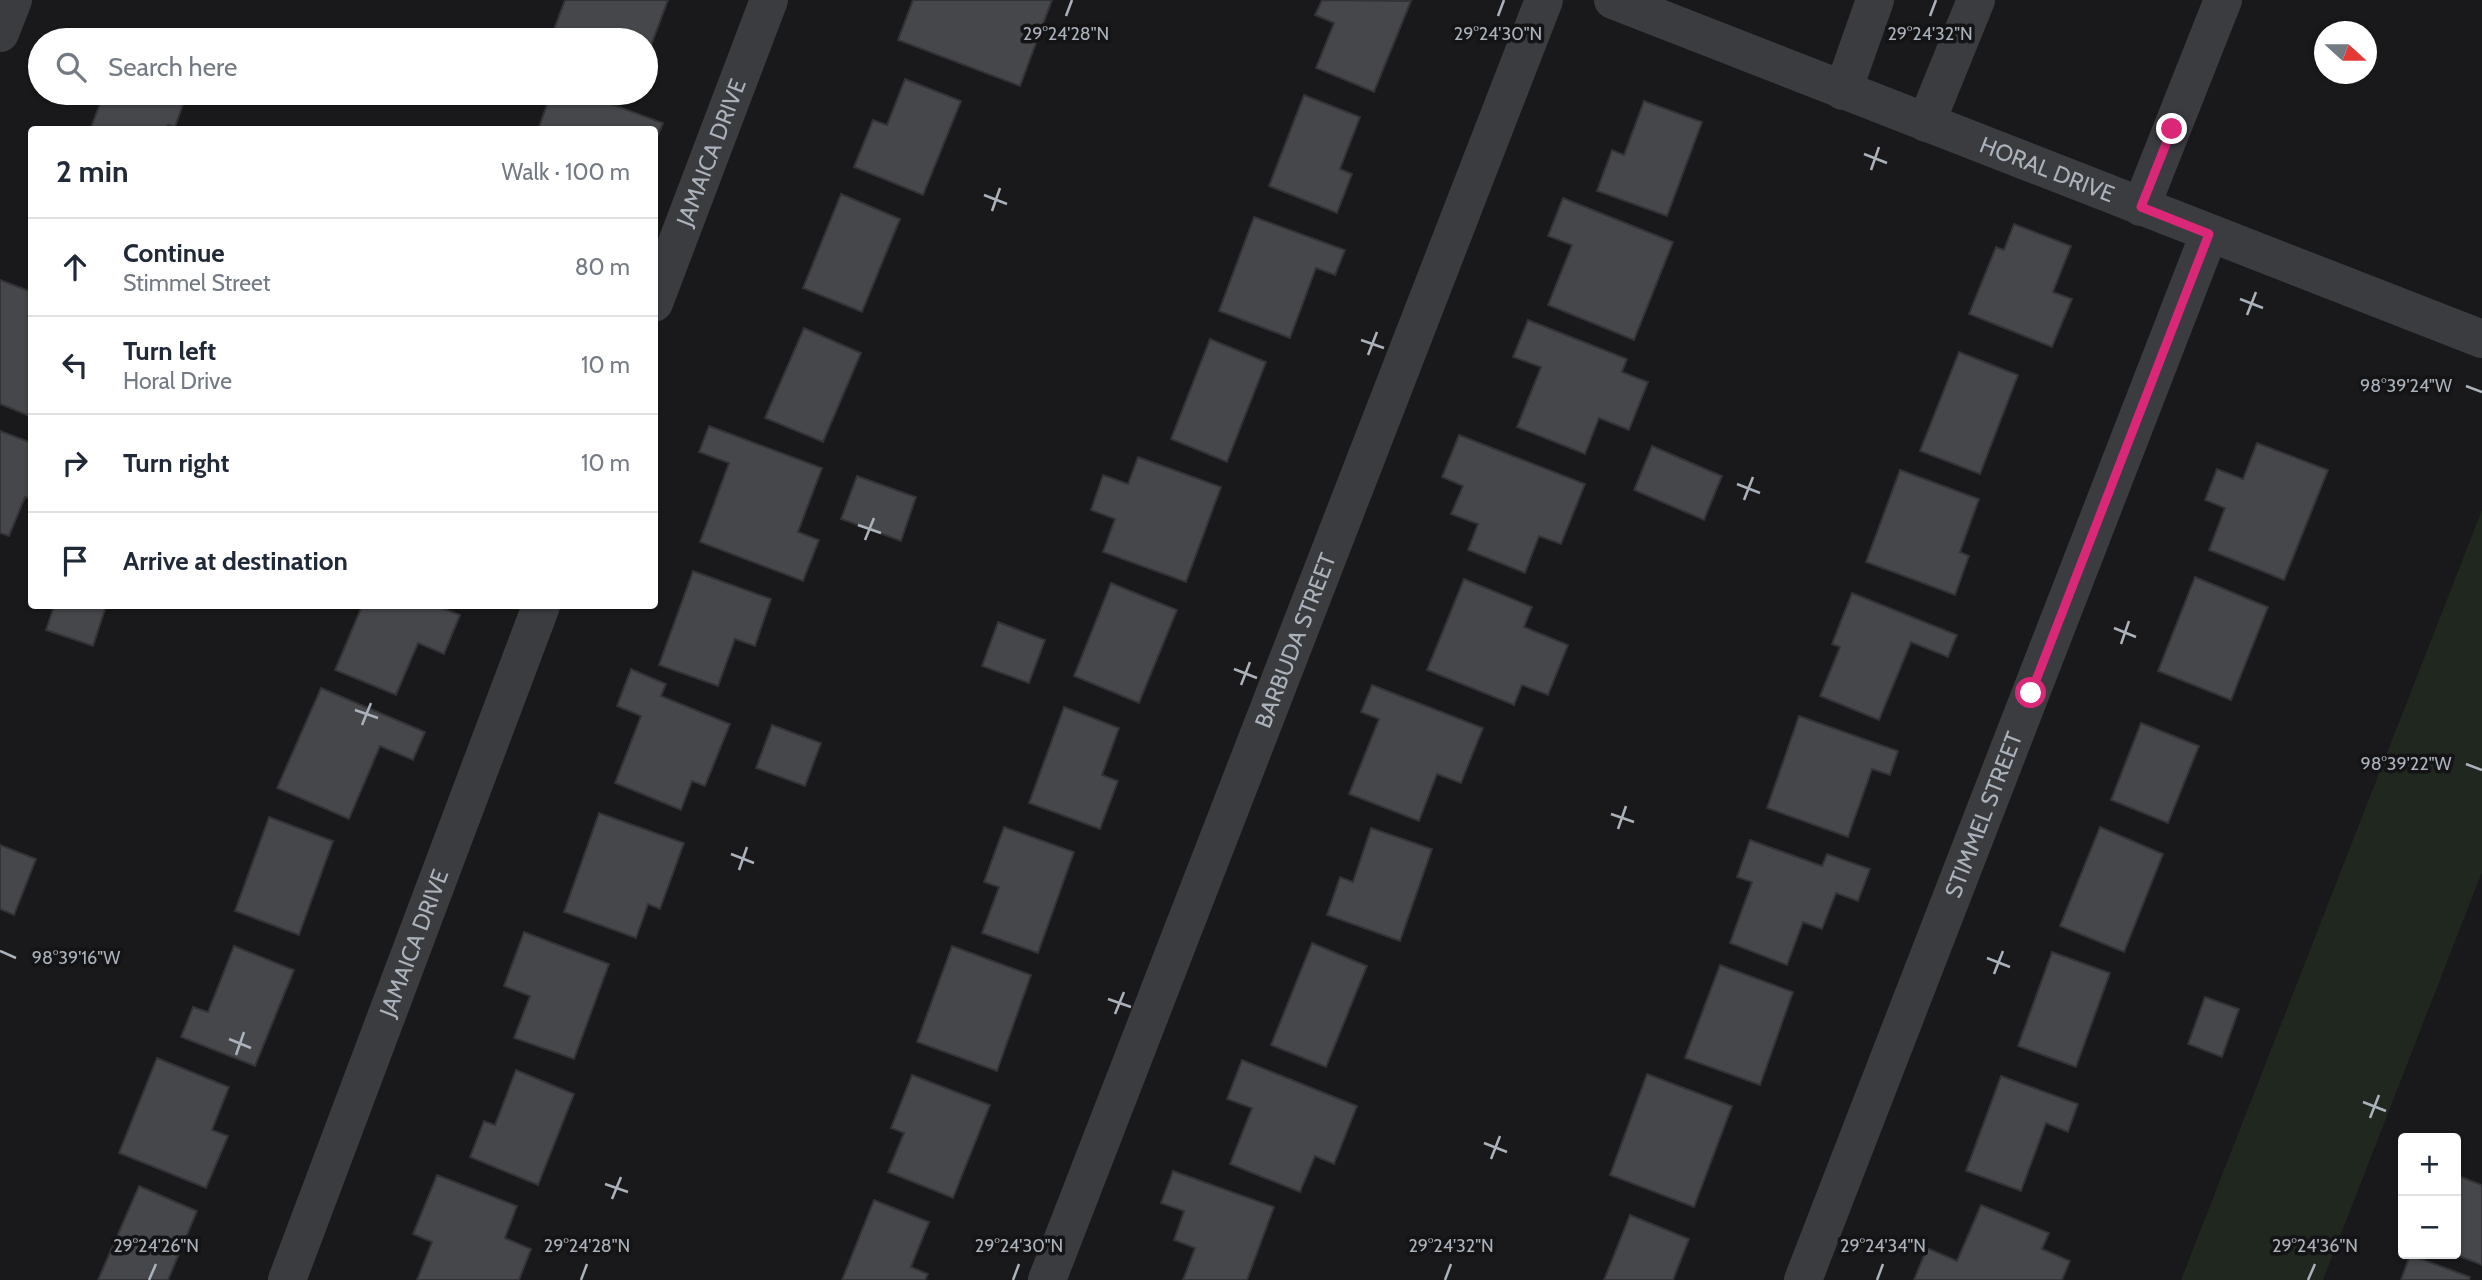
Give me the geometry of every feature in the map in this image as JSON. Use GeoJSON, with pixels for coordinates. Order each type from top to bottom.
{"type":"FeatureCollection","features":[{"type":"Feature","properties":{"kind":"street"},"geometry":{"type":"LineString","coordinates":[[0,33],[13,0]]}},
{"type":"Feature","properties":{"kind":"street","name":"JAMAICA DRIVE"},"geometry":{"type":"LineString","coordinates":[[658,292],[769,0]]}},
{"type":"Feature","properties":{"kind":"street","name":"BARBUDA STREET"},"geometry":{"type":"LineString","coordinates":[[1047,1280],[1544,0]]}},
{"type":"Feature","properties":{"kind":"street","name":"HORAL DRIVE"},"geometry":{"type":"LineString","coordinates":[[1613,0],[2482,339]]}},
{"type":"Feature","properties":{"kind":"street"},"geometry":{"type":"LineString","coordinates":[[1843,90],[1875,0]]}},
{"type":"Feature","properties":{"kind":"street"},"geometry":{"type":"LineString","coordinates":[[1926,123],[1976,0]]}},
{"type":"Feature","properties":{"kind":"street"},"geometry":{"type":"LineString","coordinates":[[2141,207],[2222,0]]}},
{"type":"Feature","properties":{"kind":"street","name":"STIMMEL STREET"},"geometry":{"type":"LineString","coordinates":[[1803,1280],[2209,234]]}},
{"type":"Feature","properties":{"kind":"street","name":"JAMAICA DRIVE"},"geometry":{"type":"LineString","coordinates":[[287,1280],[540,609]]}},
{"type":"Feature","properties":{"kind":"shaded area"},"geometry":{"type":"Polygon","coordinates":[[[2482,510],[2482,872],[2323,1280],[2181,1280],[2482,510]]]}},
{"type":"Feature","properties":{"kind":"building"},"geometry":{"type":"Polygon","coordinates":[[[565,0],[668,0],[658,28],[554,28],[565,0]]]}},
{"type":"Feature","properties":{"kind":"building"},"geometry":{"type":"Polygon","coordinates":[[[913,0],[1052,0],[1020,86],[898,40],[913,0]]]}},
{"type":"Feature","properties":{"kind":"building"},"geometry":{"type":"Polygon","coordinates":[[[1322,0],[1411,1],[1374,92],[1316,68],[1334,23],[1315,15],[1322,0]]]}},
{"type":"Feature","properties":{"kind":"building"},"geometry":{"type":"Polygon","coordinates":[[[905,79],[961,101],[923,195],[854,167],[873,120],[887,125],[905,79]]]}},
{"type":"Feature","properties":{"kind":"building"},"geometry":{"type":"Polygon","coordinates":[[[1304,95],[1360,117],[1340,169],[1352,174],[1337,213],[1269,186],[1304,95]]]}},
{"type":"Feature","properties":{"kind":"building"},"geometry":{"type":"Polygon","coordinates":[[[1644,101],[1702,122],[1667,216],[1597,191],[1612,150],[1624,155],[1644,101]]]}},
{"type":"Feature","properties":{"kind":"building"},"geometry":{"type":"Polygon","coordinates":[[[99,105],[183,105],[175,126],[92,126],[99,105]]]}},
{"type":"Feature","properties":{"kind":"building"},"geometry":{"type":"Polygon","coordinates":[[[547,105],[614,105],[663,123],[658,135],[658,126],[539,126],[547,105]]]}},
{"type":"Feature","properties":{"kind":"building"},"geometry":{"type":"Polygon","coordinates":[[[841,194],[900,219],[862,312],[803,288],[841,194]]]}},
{"type":"Feature","properties":{"kind":"building"},"geometry":{"type":"Polygon","coordinates":[[[1563,198],[1673,242],[1634,340],[1548,305],[1572,245],[1548,236],[1563,198]]]}},
{"type":"Feature","properties":{"kind":"building"},"geometry":{"type":"Polygon","coordinates":[[[1254,217],[1345,250],[1335,275],[1316,268],[1290,338],[1219,311],[1254,217]]]}},
{"type":"Feature","properties":{"kind":"building"},"geometry":{"type":"Polygon","coordinates":[[[2014,224],[2071,246],[2053,292],[2072,299],[2052,347],[1969,314],[1996,247],[2004,250],[2014,224]]]}},
{"type":"Feature","properties":{"kind":"building"},"geometry":{"type":"Polygon","coordinates":[[[0,280],[28,290],[28,415],[0,404],[0,280]]]}},
{"type":"Feature","properties":{"kind":"building"},"geometry":{"type":"Polygon","coordinates":[[[1528,320],[1627,359],[1622,372],[1648,382],[1629,430],[1599,418],[1585,454],[1517,427],[1541,367],[1513,357],[1528,320]]]}},
{"type":"Feature","properties":{"kind":"building"},"geometry":{"type":"Polygon","coordinates":[[[804,328],[861,353],[823,442],[765,418],[804,328]]]}},
{"type":"Feature","properties":{"kind":"building"},"geometry":{"type":"Polygon","coordinates":[[[1210,339],[1266,362],[1227,462],[1171,439],[1210,339]]]}},
{"type":"Feature","properties":{"kind":"building"},"geometry":{"type":"Polygon","coordinates":[[[1959,352],[2018,375],[1980,474],[1920,451],[1959,352]]]}},
{"type":"Feature","properties":{"kind":"building"},"geometry":{"type":"Polygon","coordinates":[[[709,426],[822,468],[798,532],[819,540],[803,581],[700,542],[729,463],[699,452],[709,426]]]}},
{"type":"Feature","properties":{"kind":"building"},"geometry":{"type":"Polygon","coordinates":[[[0,431],[28,442],[28,498],[25,497],[9,536],[0,533],[0,431]]]}},
{"type":"Feature","properties":{"kind":"building"},"geometry":{"type":"Polygon","coordinates":[[[1459,435],[1585,484],[1561,544],[1539,536],[1525,573],[1468,550],[1478,524],[1451,514],[1463,486],[1442,477],[1459,435]]]}},
{"type":"Feature","properties":{"kind":"building"},"geometry":{"type":"Polygon","coordinates":[[[2257,443],[2328,470],[2284,580],[2209,550],[2225,508],[2205,500],[2217,469],[2243,479],[2257,443]]]}},
{"type":"Feature","properties":{"kind":"building"},"geometry":{"type":"Polygon","coordinates":[[[1652,446],[1722,476],[1704,520],[1634,490],[1652,446]]]}},
{"type":"Feature","properties":{"kind":"building"},"geometry":{"type":"Polygon","coordinates":[[[1138,457],[1221,487],[1186,582],[1103,552],[1115,519],[1091,510],[1103,475],[1128,484],[1138,457]]]}},
{"type":"Feature","properties":{"kind":"building"},"geometry":{"type":"Polygon","coordinates":[[[1900,470],[1979,499],[1960,552],[1969,556],[1955,595],[1866,562],[1900,470]]]}},
{"type":"Feature","properties":{"kind":"building"},"geometry":{"type":"Polygon","coordinates":[[[857,476],[916,497],[901,541],[841,519],[857,476]]]}},
{"type":"Feature","properties":{"kind":"building"},"geometry":{"type":"Polygon","coordinates":[[[693,571],[771,599],[755,646],[735,639],[718,686],[659,665],[693,571]]]}},
{"type":"Feature","properties":{"kind":"building"},"geometry":{"type":"Polygon","coordinates":[[[2195,577],[2268,607],[2231,700],[2158,671],[2195,577]]]}},
{"type":"Feature","properties":{"kind":"building"},"geometry":{"type":"Polygon","coordinates":[[[1464,579],[1532,607],[1524,627],[1568,645],[1548,695],[1522,685],[1514,705],[1427,670],[1464,579]]]}},
{"type":"Feature","properties":{"kind":"building"},"geometry":{"type":"Polygon","coordinates":[[[1111,583],[1177,610],[1139,703],[1074,676],[1111,583]]]}},
{"type":"Feature","properties":{"kind":"building"},"geometry":{"type":"Polygon","coordinates":[[[1852,593],[1957,635],[1948,657],[1911,642],[1879,720],[1820,696],[1840,647],[1832,644],[1852,593]]]}},
{"type":"Feature","properties":{"kind":"building"},"geometry":{"type":"Polygon","coordinates":[[[53,609],[105,609],[93,646],[46,630],[53,609]]]}},
{"type":"Feature","properties":{"kind":"building"},"geometry":{"type":"Polygon","coordinates":[[[361,609],[445,609],[460,615],[444,654],[418,643],[396,695],[335,670],[361,609]]]}},
{"type":"Feature","properties":{"kind":"building"},"geometry":{"type":"Polygon","coordinates":[[[998,622],[1045,640],[1029,683],[982,666],[998,622]]]}},
{"type":"Feature","properties":{"kind":"building"},"geometry":{"type":"Polygon","coordinates":[[[631,669],[666,684],[661,696],[730,724],[705,786],[692,781],[681,810],[615,783],[641,716],[617,706],[631,669]]]}},
{"type":"Feature","properties":{"kind":"building"},"geometry":{"type":"Polygon","coordinates":[[[1372,685],[1483,728],[1461,783],[1437,774],[1419,821],[1349,794],[1379,719],[1361,712],[1372,685]]]}},
{"type":"Feature","properties":{"kind":"building"},"geometry":{"type":"Polygon","coordinates":[[[321,688],[425,732],[413,760],[380,746],[349,819],[277,788],[321,688]]]}},
{"type":"Feature","properties":{"kind":"building"},"geometry":{"type":"Polygon","coordinates":[[[1064,707],[1119,728],[1102,775],[1118,781],[1100,829],[1029,803],[1064,707]]]}},
{"type":"Feature","properties":{"kind":"building"},"geometry":{"type":"Polygon","coordinates":[[[1799,716],[1898,751],[1890,775],[1872,769],[1848,837],[1767,808],[1799,716]]]}},
{"type":"Feature","properties":{"kind":"building"},"geometry":{"type":"Polygon","coordinates":[[[2141,723],[2199,746],[2168,823],[2111,800],[2141,723]]]}},
{"type":"Feature","properties":{"kind":"building"},"geometry":{"type":"Polygon","coordinates":[[[772,725],[821,743],[805,786],[756,768],[772,725]]]}},
{"type":"Feature","properties":{"kind":"building"},"geometry":{"type":"Polygon","coordinates":[[[599,813],[684,843],[660,909],[648,904],[636,938],[564,912],[599,813]]]}},
{"type":"Feature","properties":{"kind":"building"},"geometry":{"type":"Polygon","coordinates":[[[269,817],[333,841],[299,935],[235,911],[269,817]]]}},
{"type":"Feature","properties":{"kind":"building"},"geometry":{"type":"Polygon","coordinates":[[[1004,827],[1074,852],[1038,953],[982,933],[999,887],[984,882],[1004,827]]]}},
{"type":"Feature","properties":{"kind":"building"},"geometry":{"type":"Polygon","coordinates":[[[2100,827],[2163,854],[2124,952],[2060,926],[2100,827]]]}},
{"type":"Feature","properties":{"kind":"building"},"geometry":{"type":"Polygon","coordinates":[[[1371,828],[1432,849],[1400,941],[1327,915],[1340,877],[1353,882],[1371,828]]]}},
{"type":"Feature","properties":{"kind":"building"},"geometry":{"type":"Polygon","coordinates":[[[1750,840],[1822,866],[1827,854],[1870,869],[1858,901],[1836,893],[1822,929],[1803,922],[1787,965],[1730,943],[1752,882],[1737,877],[1750,840]]]}},
{"type":"Feature","properties":{"kind":"building"},"geometry":{"type":"Polygon","coordinates":[[[0,845],[36,859],[14,915],[0,909],[0,845]]]}},
{"type":"Feature","properties":{"kind":"building"},"geometry":{"type":"Polygon","coordinates":[[[524,932],[609,964],[574,1059],[514,1038],[530,996],[504,986],[524,932]]]}},
{"type":"Feature","properties":{"kind":"building"},"geometry":{"type":"Polygon","coordinates":[[[1312,943],[1367,966],[1326,1067],[1271,1045],[1312,943]]]}},
{"type":"Feature","properties":{"kind":"building"},"geometry":{"type":"Polygon","coordinates":[[[234,946],[294,970],[255,1066],[181,1037],[193,1007],[208,1012],[234,946]]]}},
{"type":"Feature","properties":{"kind":"building"},"geometry":{"type":"Polygon","coordinates":[[[952,946],[1031,975],[997,1071],[917,1042],[952,946]]]}},
{"type":"Feature","properties":{"kind":"building"},"geometry":{"type":"Polygon","coordinates":[[[2052,952],[2110,973],[2076,1067],[2018,1046],[2052,952]]]}},
{"type":"Feature","properties":{"kind":"building"},"geometry":{"type":"Polygon","coordinates":[[[1720,965],[1793,992],[1760,1085],[1685,1058],[1720,965]]]}},
{"type":"Feature","properties":{"kind":"building"},"geometry":{"type":"Polygon","coordinates":[[[2205,997],[2239,1009],[2222,1057],[2188,1044],[2205,997]]]}},
{"type":"Feature","properties":{"kind":"building"},"geometry":{"type":"Polygon","coordinates":[[[157,1058],[229,1087],[212,1130],[228,1136],[206,1188],[119,1153],[157,1058]]]}},
{"type":"Feature","properties":{"kind":"building"},"geometry":{"type":"Polygon","coordinates":[[[1242,1060],[1357,1106],[1334,1164],[1315,1156],[1300,1192],[1230,1164],[1252,1108],[1227,1099],[1242,1060]]]}},
{"type":"Feature","properties":{"kind":"building"},"geometry":{"type":"Polygon","coordinates":[[[516,1070],[574,1094],[538,1185],[470,1157],[484,1121],[495,1125],[516,1070]]]}},
{"type":"Feature","properties":{"kind":"building"},"geometry":{"type":"Polygon","coordinates":[[[1647,1074],[1732,1106],[1694,1207],[1610,1175],[1647,1074]]]}},
{"type":"Feature","properties":{"kind":"building"},"geometry":{"type":"Polygon","coordinates":[[[912,1075],[990,1105],[953,1198],[888,1172],[904,1133],[891,1128],[912,1075]]]}},
{"type":"Feature","properties":{"kind":"building"},"geometry":{"type":"Polygon","coordinates":[[[2001,1076],[2078,1104],[2068,1132],[2046,1123],[2021,1191],[1966,1171],[2001,1076]]]}},
{"type":"Feature","properties":{"kind":"building"},"geometry":{"type":"Polygon","coordinates":[[[1173,1171],[1274,1207],[1247,1280],[1183,1280],[1195,1248],[1174,1240],[1184,1211],[1161,1203],[1173,1171]]]}},
{"type":"Feature","properties":{"kind":"building"},"geometry":{"type":"Polygon","coordinates":[[[437,1175],[517,1206],[505,1238],[531,1249],[519,1280],[417,1280],[432,1242],[413,1234],[437,1175]]]}},
{"type":"Feature","properties":{"kind":"building"},"geometry":{"type":"Polygon","coordinates":[[[2461,1177],[2482,1185],[2482,1265],[2461,1257],[2461,1177]]]}},
{"type":"Feature","properties":{"kind":"building"},"geometry":{"type":"Polygon","coordinates":[[[139,1186],[197,1211],[168,1280],[98,1280],[139,1186]]]}},
{"type":"Feature","properties":{"kind":"building"},"geometry":{"type":"Polygon","coordinates":[[[874,1200],[929,1222],[911,1267],[928,1274],[925,1280],[842,1280],[874,1200]]]}},
{"type":"Feature","properties":{"kind":"building"},"geometry":{"type":"Polygon","coordinates":[[[1981,1205],[2049,1233],[2042,1249],[2070,1261],[2062,1280],[1914,1280],[1927,1248],[1957,1261],[1981,1205]]]}},
{"type":"Feature","properties":{"kind":"building"},"geometry":{"type":"Polygon","coordinates":[[[1630,1215],[1689,1239],[1673,1280],[1604,1280],[1630,1215]]]}},
{"type":"Feature","properties":{"kind":"building"},"geometry":{"type":"Polygon","coordinates":[[[2409,1259],[2421,1259],[2470,1277],[2469,1280],[2401,1280],[2409,1259]]]}},
{"type":"Feature","properties":{"kind":"route"},"geometry":{"type":"LineString","coordinates":[[2031,693],[2209,234],[2141,207],[2172,129]]}}]}
